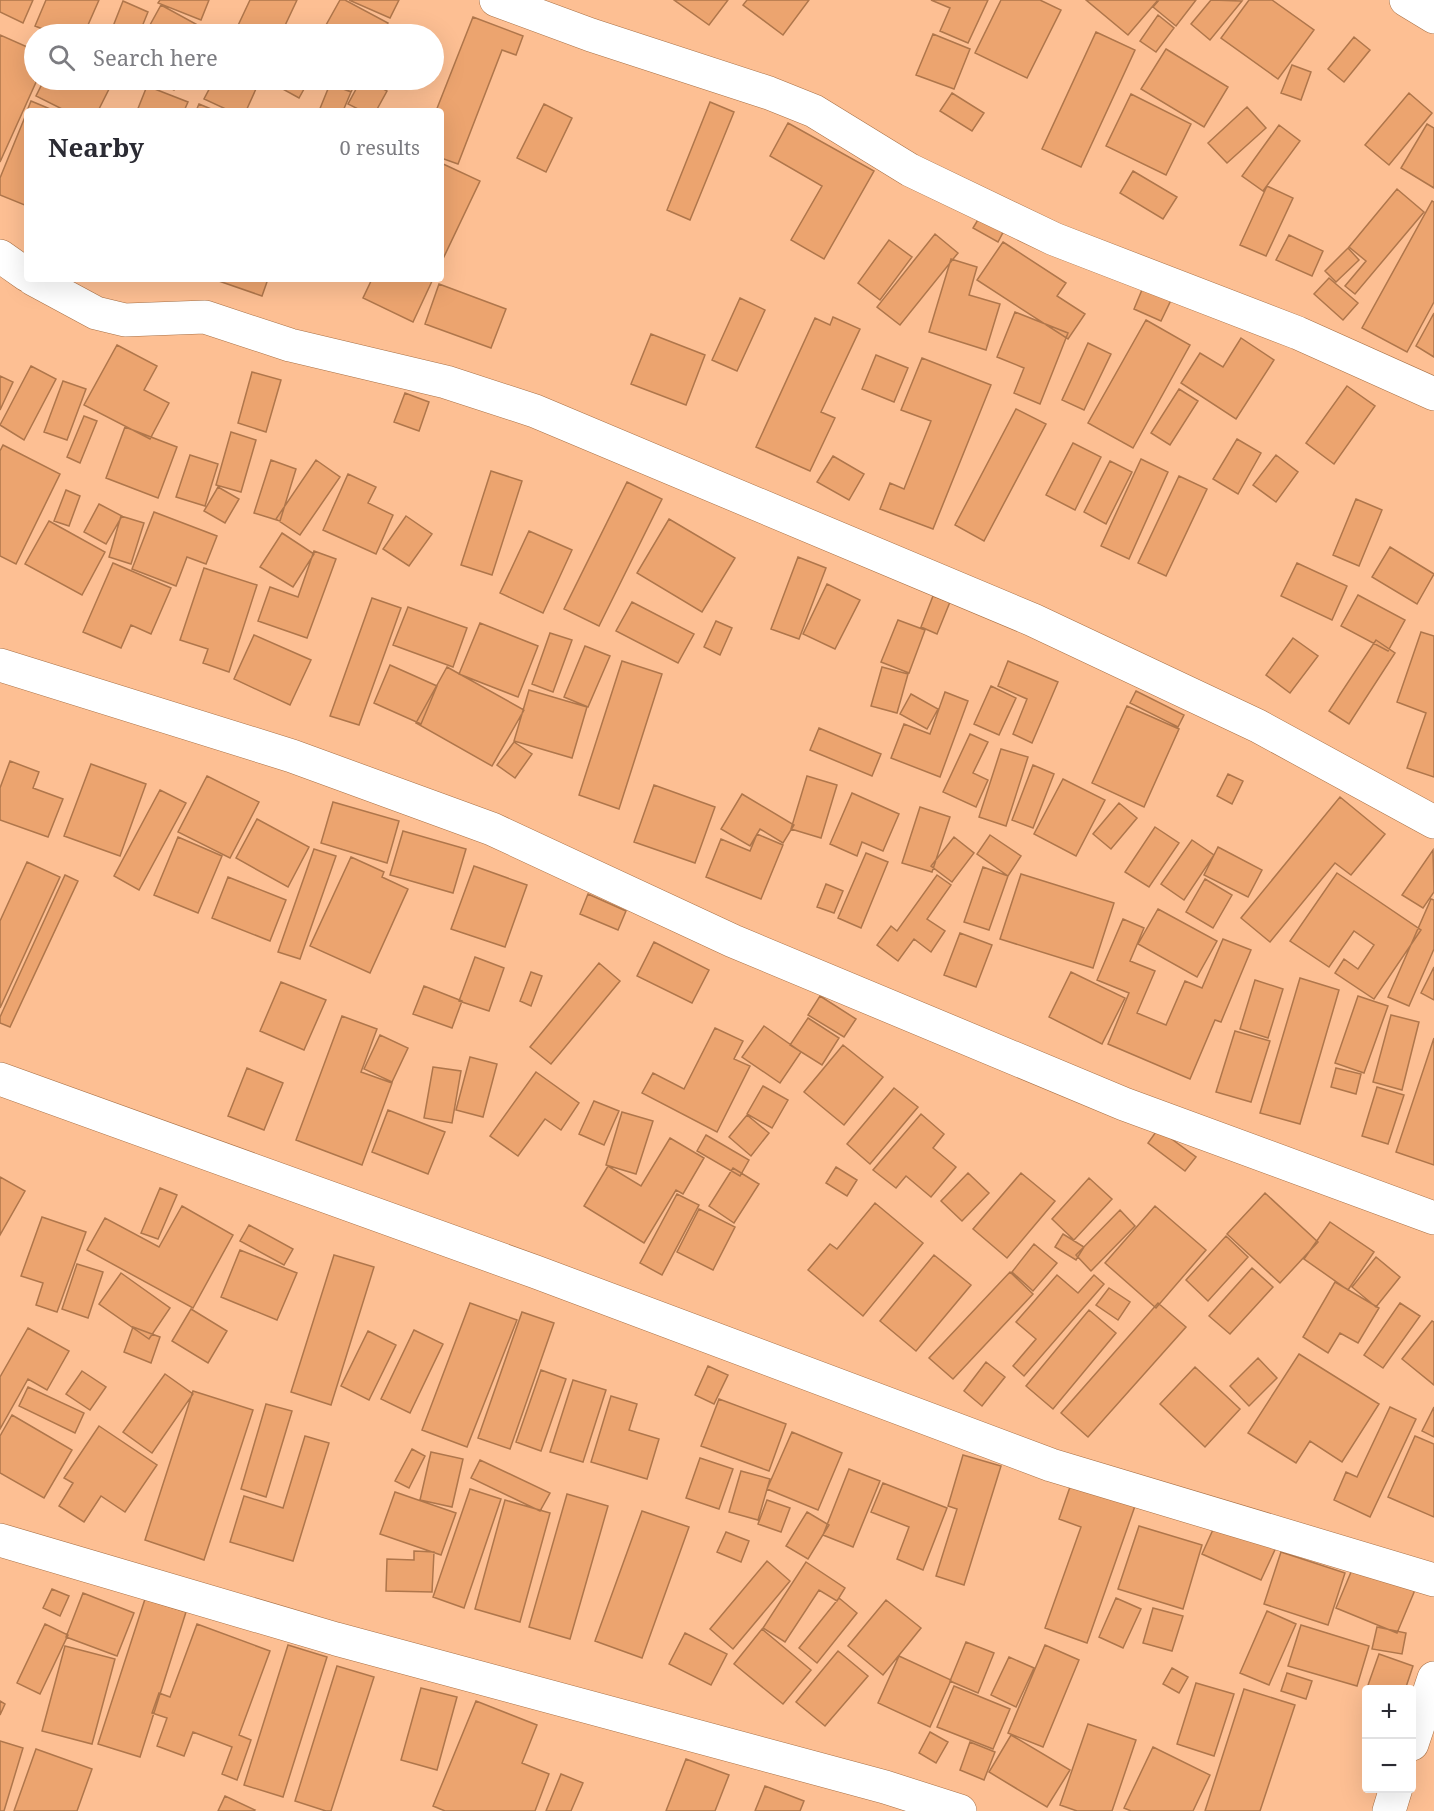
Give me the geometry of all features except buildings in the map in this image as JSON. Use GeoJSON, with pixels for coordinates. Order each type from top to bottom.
{"type":"FeatureCollection","features":[{"type":"Feature","properties":{"kind":"street"},"geometry":{"type":"LineString","coordinates":[[496,0],[591,35],[769,93],[814,111],[910,170],[1053,239],[1299,333],[1434,394]]}},
{"type":"Feature","properties":{"kind":"street"},"geometry":{"type":"LineString","coordinates":[[1406,0],[1434,18]]}},
{"type":"Feature","properties":{"kind":"street"},"geometry":{"type":"LineString","coordinates":[[0,256],[24,273]]}},
{"type":"Feature","properties":{"kind":"street"},"geometry":{"type":"LineString","coordinates":[[39,282],[96,313],[125,320],[205,317],[290,345],[447,382],[535,411],[1033,620],[1258,726],[1434,822]]}},
{"type":"Feature","properties":{"kind":"street"},"geometry":{"type":"LineString","coordinates":[[0,665],[292,756],[492,829],[733,941],[1113,1099],[1434,1218]]}},
{"type":"Feature","properties":{"kind":"street"},"geometry":{"type":"LineString","coordinates":[[0,1079],[536,1272],[1050,1465],[1434,1580]]}},
{"type":"Feature","properties":{"kind":"street"},"geometry":{"type":"LineString","coordinates":[[0,1540],[336,1639],[885,1787],[960,1811]]}},
{"type":"Feature","properties":{"kind":"street"},"geometry":{"type":"LineString","coordinates":[[1414,1739],[1434,1678]]}},
{"type":"Feature","properties":{"kind":"street"},"geometry":{"type":"LineString","coordinates":[[1389,1811],[1394,1793]]}}]}
